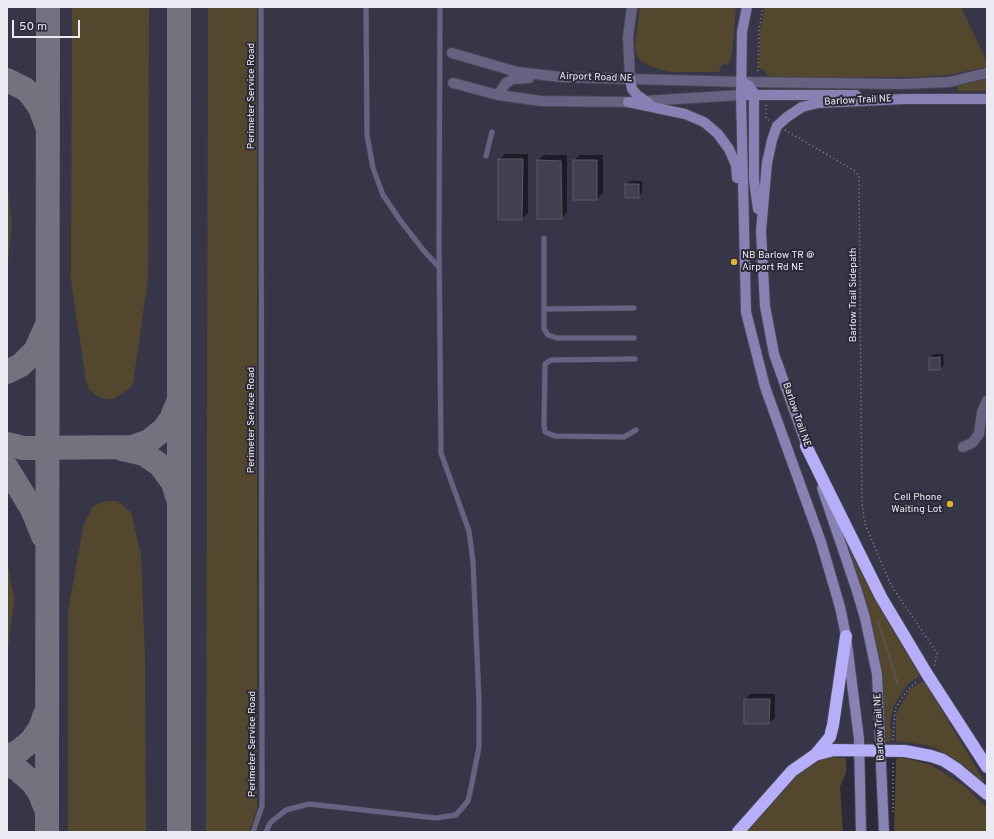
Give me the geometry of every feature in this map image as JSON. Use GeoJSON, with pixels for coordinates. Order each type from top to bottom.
{"type":"FeatureCollection","features":[{"type":"Feature","properties":{"kind":"highway"},"geometry":{"type":"LineString","coordinates":[[806,446],[881,597],[927,674],[987,767]]}},
{"type":"Feature","properties":{"kind":"highway"},"geometry":{"type":"LineString","coordinates":[[738,832],[792,771],[815,755],[830,737],[846,636]]}},
{"type":"Feature","properties":{"kind":"highway"},"geometry":{"type":"LineString","coordinates":[[815,755],[834,750],[918,752],[943,760],[987,794]]}},
{"type":"Feature","properties":{"kind":"main road"},"geometry":{"type":"LineString","coordinates":[[747,7],[742,32],[742,95],[844,94],[904,99],[987,99]]}},
{"type":"Feature","properties":{"kind":"main road"},"geometry":{"type":"LineString","coordinates":[[630,79],[632,89],[644,100],[695,117],[704,122],[724,141],[736,165],[743,219]]}},
{"type":"Feature","properties":{"kind":"main road"},"geometry":{"type":"LineString","coordinates":[[743,82],[751,88],[754,95],[754,180],[761,231]]}},
{"type":"Feature","properties":{"kind":"main road","name":"Barlow Trail NE"},"geometry":{"type":"LineString","coordinates":[[742,95],[743,219],[746,312],[750,335],[765,388],[821,542],[840,607],[846,636],[859,751],[861,832]]}},
{"type":"Feature","properties":{"kind":"main road","name":"Barlow Trail NE"},"geometry":{"type":"LineString","coordinates":[[884,832],[877,674],[865,618],[844,550],[774,354],[767,322],[763,284],[761,231],[765,178],[769,151],[774,133],[782,121],[802,107],[818,103],[904,99]]}},
{"type":"Feature","properties":{"kind":"main road"},"geometry":{"type":"LineString","coordinates":[[628,102],[671,110]]}},
{"type":"Feature","properties":{"kind":"street"},"geometry":{"type":"LineString","coordinates":[[630,79],[628,37],[632,7]]}},
{"type":"Feature","properties":{"kind":"street","name":"Airport Road NE"},"geometry":{"type":"LineString","coordinates":[[452,53],[517,72],[561,77],[743,82],[928,84],[971,78],[987,73]]}},
{"type":"Feature","properties":{"kind":"street"},"geometry":{"type":"LineString","coordinates":[[498,95],[506,83],[513,79],[561,77]]}},
{"type":"Feature","properties":{"kind":"street"},"geometry":{"type":"LineString","coordinates":[[453,83],[498,95],[541,101],[628,102],[742,95]]}},
{"type":"Feature","properties":{"kind":"street"},"geometry":{"type":"LineString","coordinates":[[963,448],[972,443],[979,434],[982,412],[987,401]]}},
{"type":"Feature","properties":{"kind":"lane","name":"Perimeter Service Road"},"geometry":{"type":"LineString","coordinates":[[252,832],[262,806],[261,7]]}},
{"type":"Feature","properties":{"kind":"lane"},"geometry":{"type":"LineString","coordinates":[[366,7],[367,135],[373,168],[383,195],[424,251],[439,267]]}},
{"type":"Feature","properties":{"kind":"lane"},"geometry":{"type":"LineString","coordinates":[[266,832],[270,823],[286,810],[309,804],[436,818],[456,815],[468,801],[479,747],[479,701],[474,576],[469,531],[441,453],[439,267],[440,7]]}},
{"type":"Feature","properties":{"kind":"lane"},"geometry":{"type":"LineString","coordinates":[[486,156],[492,132]]}},
{"type":"Feature","properties":{"kind":"lane"},"geometry":{"type":"LineString","coordinates":[[544,238],[544,330],[548,336],[556,338],[634,338]]}},
{"type":"Feature","properties":{"kind":"lane"},"geometry":{"type":"LineString","coordinates":[[544,309],[634,308]]}},
{"type":"Feature","properties":{"kind":"lane"},"geometry":{"type":"LineString","coordinates":[[635,359],[551,360],[544,364],[544,425],[545,432],[555,436],[624,436],[636,430]]}},
{"type":"Feature","properties":{"kind":"path"},"geometry":{"type":"LineString","coordinates":[[758,71],[759,30],[763,7]]}},
{"type":"Feature","properties":{"kind":"path"},"geometry":{"type":"LineString","coordinates":[[766,101],[766,119],[772,123]]}},
{"type":"Feature","properties":{"kind":"path","name":"Barlow Trail Sidepath"},"geometry":{"type":"LineString","coordinates":[[783,130],[855,171],[859,176],[862,504],[865,524],[891,585],[937,653],[936,662],[931,671]]}},
{"type":"Feature","properties":{"kind":"path"},"geometry":{"type":"LineString","coordinates":[[893,742],[895,709],[908,689],[922,679]]}},
{"type":"Feature","properties":{"kind":"path"},"geometry":{"type":"LineString","coordinates":[[892,816],[894,807],[893,758]]}},
{"type":"Feature","properties":{"kind":"shaded area"},"geometry":{"type":"Polygon","coordinates":[[[7,7],[987,7],[987,824],[959,810],[921,756],[833,756],[833,832],[7,832],[7,7]]]}},
{"type":"Feature","properties":{"kind":"shaded area"},"geometry":{"type":"Polygon","coordinates":[[[72,7],[149,7],[148,279],[133,383],[129,389],[113,399],[105,399],[96,395],[89,389],[86,381],[71,281],[72,7]]]}},
{"type":"Feature","properties":{"kind":"shaded area"},"geometry":{"type":"Polygon","coordinates":[[[208,7],[257,7],[257,809],[249,832],[206,832],[208,7]]]}},
{"type":"Feature","properties":{"kind":"shaded area"},"geometry":{"type":"Polygon","coordinates":[[[640,7],[736,7],[732,53],[728,65],[724,64],[720,67],[720,71],[717,72],[671,72],[655,68],[642,62],[637,56],[635,46],[640,7]]]}},
{"type":"Feature","properties":{"kind":"shaded area"},"geometry":{"type":"Polygon","coordinates":[[[765,7],[961,7],[987,62],[987,67],[948,75],[920,77],[770,78],[763,69],[759,69],[760,31],[765,7]]]}},
{"type":"Feature","properties":{"kind":"shaded area"},"geometry":{"type":"Polygon","coordinates":[[[987,79],[987,91],[958,91],[957,86],[987,79]]]}},
{"type":"Feature","properties":{"kind":"shaded area"},"geometry":{"type":"Polygon","coordinates":[[[7,183],[12,224],[7,273],[7,183]]]}},
{"type":"Feature","properties":{"kind":"shaded area"},"geometry":{"type":"Polygon","coordinates":[[[108,501],[117,501],[131,512],[141,555],[145,655],[146,832],[68,832],[68,612],[83,527],[92,507],[108,501]]]}},
{"type":"Feature","properties":{"kind":"shaded area"},"geometry":{"type":"Polygon","coordinates":[[[848,541],[898,637],[920,675],[907,685],[894,705],[890,719],[891,741],[889,743],[886,742],[882,692],[871,623],[859,578],[846,542],[848,541]]]}},
{"type":"Feature","properties":{"kind":"shaded area"},"geometry":{"type":"Polygon","coordinates":[[[7,558],[14,600],[7,657],[7,558]]]}},
{"type":"Feature","properties":{"kind":"shaded area"},"geometry":{"type":"Polygon","coordinates":[[[922,682],[925,682],[984,781],[980,783],[955,760],[938,749],[926,745],[896,741],[896,715],[899,708],[910,689],[922,682]]]}},
{"type":"Feature","properties":{"kind":"shaded area"},"geometry":{"type":"Polygon","coordinates":[[[830,757],[846,758],[846,773],[840,787],[843,832],[745,832],[787,782],[809,764],[830,757]]]}},
{"type":"Feature","properties":{"kind":"shaded area"},"geometry":{"type":"Polygon","coordinates":[[[898,758],[906,758],[931,765],[963,785],[987,808],[987,832],[894,832],[896,760],[898,758]]]}},
{"type":"Feature","properties":{"kind":"building"},"geometry":{"type":"Polygon","coordinates":[[[498,159],[523,159],[522,220],[498,220],[498,159]]]}},
{"type":"Feature","properties":{"kind":"building"},"geometry":{"type":"Polygon","coordinates":[[[537,160],[561,161],[562,219],[537,219],[537,160]]]}},
{"type":"Feature","properties":{"kind":"building"},"geometry":{"type":"Polygon","coordinates":[[[573,160],[597,160],[597,200],[573,200],[573,160]]]}},
{"type":"Feature","properties":{"kind":"building"},"geometry":{"type":"Polygon","coordinates":[[[625,184],[639,184],[639,198],[625,198],[625,184]]]}},
{"type":"Feature","properties":{"kind":"building"},"geometry":{"type":"Polygon","coordinates":[[[940,357],[940,370],[929,370],[929,358],[940,357]]]}},
{"type":"Feature","properties":{"kind":"building"},"geometry":{"type":"Polygon","coordinates":[[[744,699],[770,699],[769,724],[744,724],[744,699]]]}},
{"type":"Feature","properties":{"kind":"waterway"},"geometry":{"type":"LineString","coordinates":[[878,620],[898,685]]}},
{"type":"Feature","properties":{"kind":"taxiway"},"geometry":{"type":"LineString","coordinates":[[47,832],[48,7]]}},
{"type":"Feature","properties":{"kind":"taxiway"},"geometry":{"type":"LineString","coordinates":[[179,7],[179,832]]}},
{"type":"Feature","properties":{"kind":"taxiway"},"geometry":{"type":"LineString","coordinates":[[7,80],[25,89],[31,95],[40,108],[46,124]]}},
{"type":"Feature","properties":{"kind":"taxiway"},"geometry":{"type":"LineString","coordinates":[[7,372],[21,365],[35,351],[46,327]]}},
{"type":"Feature","properties":{"kind":"taxiway"},"geometry":{"type":"LineString","coordinates":[[7,444],[23,448],[132,447],[149,441],[163,430],[171,419],[178,402]]}},
{"type":"Feature","properties":{"kind":"taxiway"},"geometry":{"type":"LineString","coordinates":[[122,449],[144,454],[160,465],[173,483],[177,496]]}},
{"type":"Feature","properties":{"kind":"taxiway"},"geometry":{"type":"LineString","coordinates":[[7,468],[32,509],[43,536]]}},
{"type":"Feature","properties":{"kind":"taxiway"},"geometry":{"type":"LineString","coordinates":[[7,757],[19,751],[31,741],[40,728],[45,714]]}},
{"type":"Feature","properties":{"kind":"taxiway"},"geometry":{"type":"LineString","coordinates":[[7,764],[17,769],[33,783],[39,792],[46,809]]}},
{"type":"Feature","properties":{"kind":"place","name":"NB Barlow TR @ Airport Rd NE"},"geometry":{"type":"Point","coordinates":[734,262]}},
{"type":"Feature","properties":{"kind":"place","name":"Cell Phone Waiting Lot"},"geometry":{"type":"Point","coordinates":[950,504]}}]}
